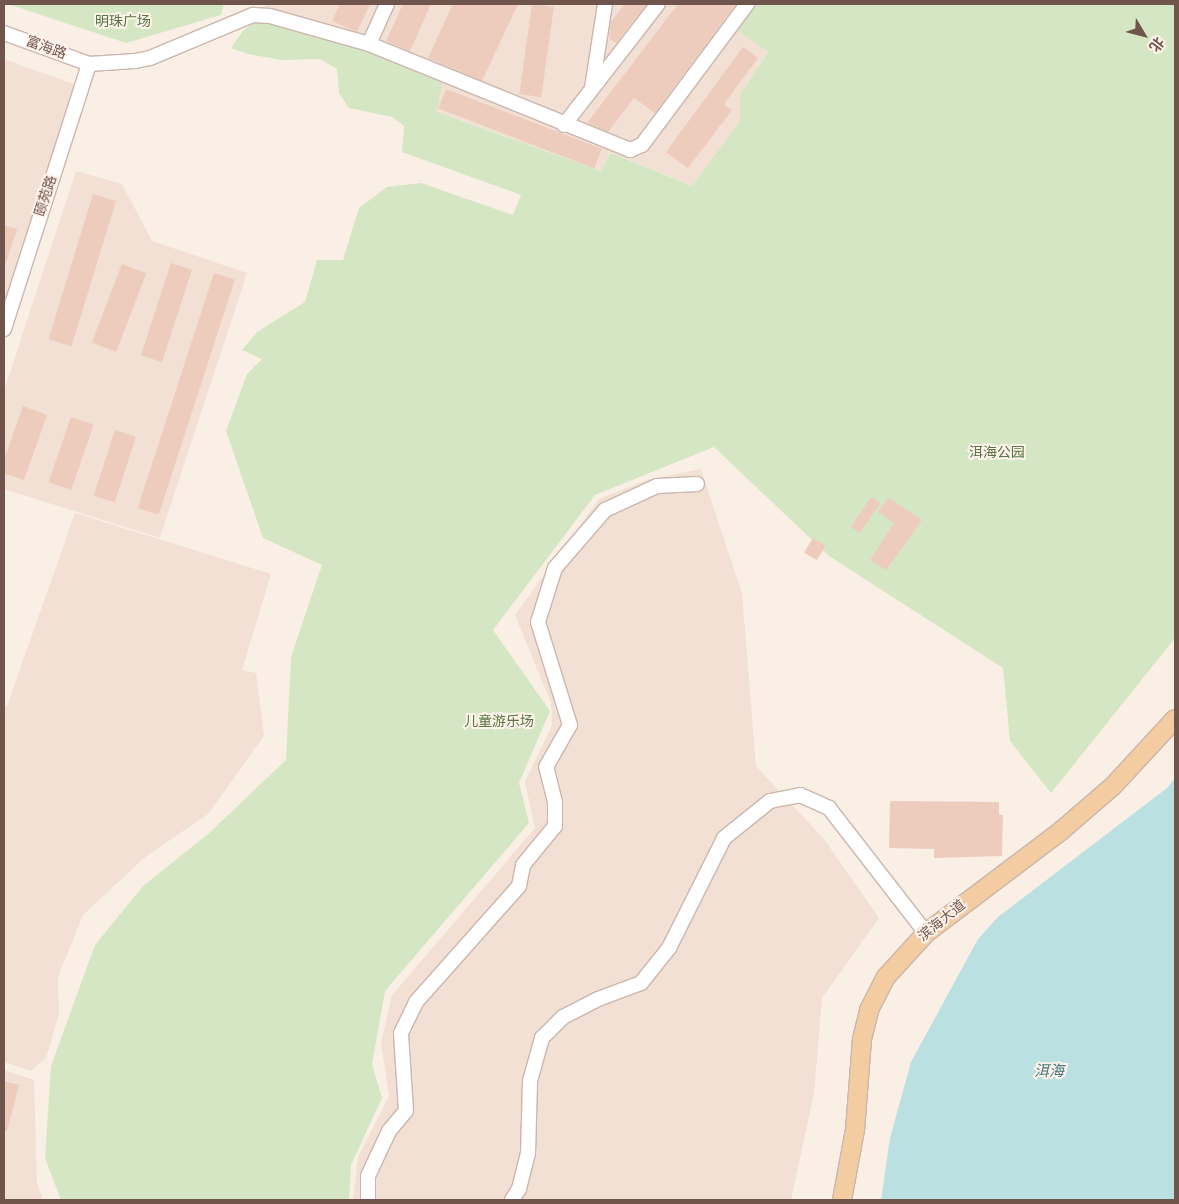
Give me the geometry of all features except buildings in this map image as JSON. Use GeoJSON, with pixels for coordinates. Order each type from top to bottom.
{"type":"FeatureCollection","features":[{"type":"Feature","properties":{"kind":"main road","name":"滨海大道"},"geometry":{"type":"LineString","coordinates":[[842,1200],[853,1151],[859,1060],[869,1010],[895,964],[926,933],[1091,805],[1141,758],[1175,719]]}},
{"type":"Feature","properties":{"kind":"street"},"geometry":{"type":"LineString","coordinates":[[369,44],[387,4]]}},
{"type":"Feature","properties":{"kind":"street"},"geometry":{"type":"LineString","coordinates":[[591,91],[606,4]]}},
{"type":"Feature","properties":{"kind":"street"},"geometry":{"type":"LineString","coordinates":[[564,125],[658,4]]}},
{"type":"Feature","properties":{"kind":"street"},"geometry":{"type":"LineString","coordinates":[[89,64],[150,58],[253,15],[270,16],[369,44],[564,125],[630,150],[642,145],[747,4]]}},
{"type":"Feature","properties":{"kind":"street","name":"富海路"},"geometry":{"type":"LineString","coordinates":[[4,33],[89,64]]}},
{"type":"Feature","properties":{"kind":"street","name":"颐苑路"},"geometry":{"type":"LineString","coordinates":[[4,329],[89,64]]}},
{"type":"Feature","properties":{"kind":"street"},"geometry":{"type":"LineString","coordinates":[[368,1200],[368,1176],[389,1131],[406,1111],[401,1033],[416,1002],[519,886],[523,865],[555,826],[555,802],[546,767],[570,725],[538,622],[554,568],[605,510],[657,486],[697,484]]}},
{"type":"Feature","properties":{"kind":"street"},"geometry":{"type":"LineString","coordinates":[[512,1200],[519,1189],[528,1154],[530,1080],[542,1038],[563,1017],[598,999],[641,983],[669,948],[724,838],[770,801],[800,795],[830,808],[926,933]]}},
{"type":"Feature","properties":{"kind":"shaded area"},"geometry":{"type":"Polygon","coordinates":[[[264,4],[754,4],[737,30],[768,52],[740,94],[740,121],[692,186],[612,153],[602,171],[437,112],[267,10],[264,4]]]}},
{"type":"Feature","properties":{"kind":"shaded area"},"geometry":{"type":"Polygon","coordinates":[[[4,59],[76,85],[4,314],[4,59]]]}},
{"type":"Feature","properties":{"kind":"shaded area"},"geometry":{"type":"Polygon","coordinates":[[[76,171],[122,184],[152,241],[247,273],[160,538],[4,489],[4,391],[76,171]]]}},
{"type":"Feature","properties":{"kind":"shaded area"},"geometry":{"type":"Polygon","coordinates":[[[701,469],[742,593],[756,766],[824,839],[879,918],[822,998],[814,1093],[791,1200],[353,1200],[358,1157],[389,1096],[381,1043],[392,995],[535,828],[525,782],[552,725],[551,703],[515,615],[599,499],[647,480],[701,469]]]}},
{"type":"Feature","properties":{"kind":"shaded area"},"geometry":{"type":"Polygon","coordinates":[[[75,513],[271,574],[242,670],[256,673],[264,736],[208,814],[144,858],[83,915],[58,977],[59,1014],[46,1058],[31,1071],[4,1062],[4,705],[7,706],[75,513]]]}},
{"type":"Feature","properties":{"kind":"shaded area"},"geometry":{"type":"Polygon","coordinates":[[[4,1070],[34,1080],[37,1183],[43,1200],[4,1200],[4,1070]]]}},
{"type":"Feature","properties":{"kind":"green space","name":"明珠广场"},"geometry":{"type":"Polygon","coordinates":[[[8,4],[224,4],[221,15],[126,43],[8,4]]]}},
{"type":"Feature","properties":{"kind":"green space","name":"洱海公园"},"geometry":{"type":"Polygon","coordinates":[[[754,4],[1175,4],[1175,638],[1051,793],[1010,741],[1003,668],[829,556],[714,447],[595,495],[493,630],[550,711],[519,783],[529,823],[385,991],[372,1064],[382,1098],[351,1165],[349,1200],[61,1200],[45,1158],[51,1066],[95,945],[143,886],[208,834],[286,760],[291,657],[322,565],[263,538],[226,431],[247,374],[262,359],[242,350],[257,332],[305,302],[317,260],[343,260],[359,208],[387,187],[421,183],[513,215],[521,195],[402,152],[404,126],[392,117],[349,108],[339,93],[337,69],[320,59],[281,60],[248,54],[231,48],[243,31],[267,10],[442,83],[437,112],[601,171],[611,153],[692,186],[740,121],[740,94],[768,52],[737,30],[754,4]]]}},
{"type":"Feature","properties":{"kind":"water","name":"洱海"},"geometry":{"type":"Polygon","coordinates":[[[1175,778],[1175,1200],[881,1200],[890,1138],[911,1062],[978,939],[998,917],[1167,788],[1175,778]]]}},
{"type":"Feature","properties":{"kind":"park label","name":"儿童游乐场"},"geometry":{"type":"Point","coordinates":[499,722]}}]}
